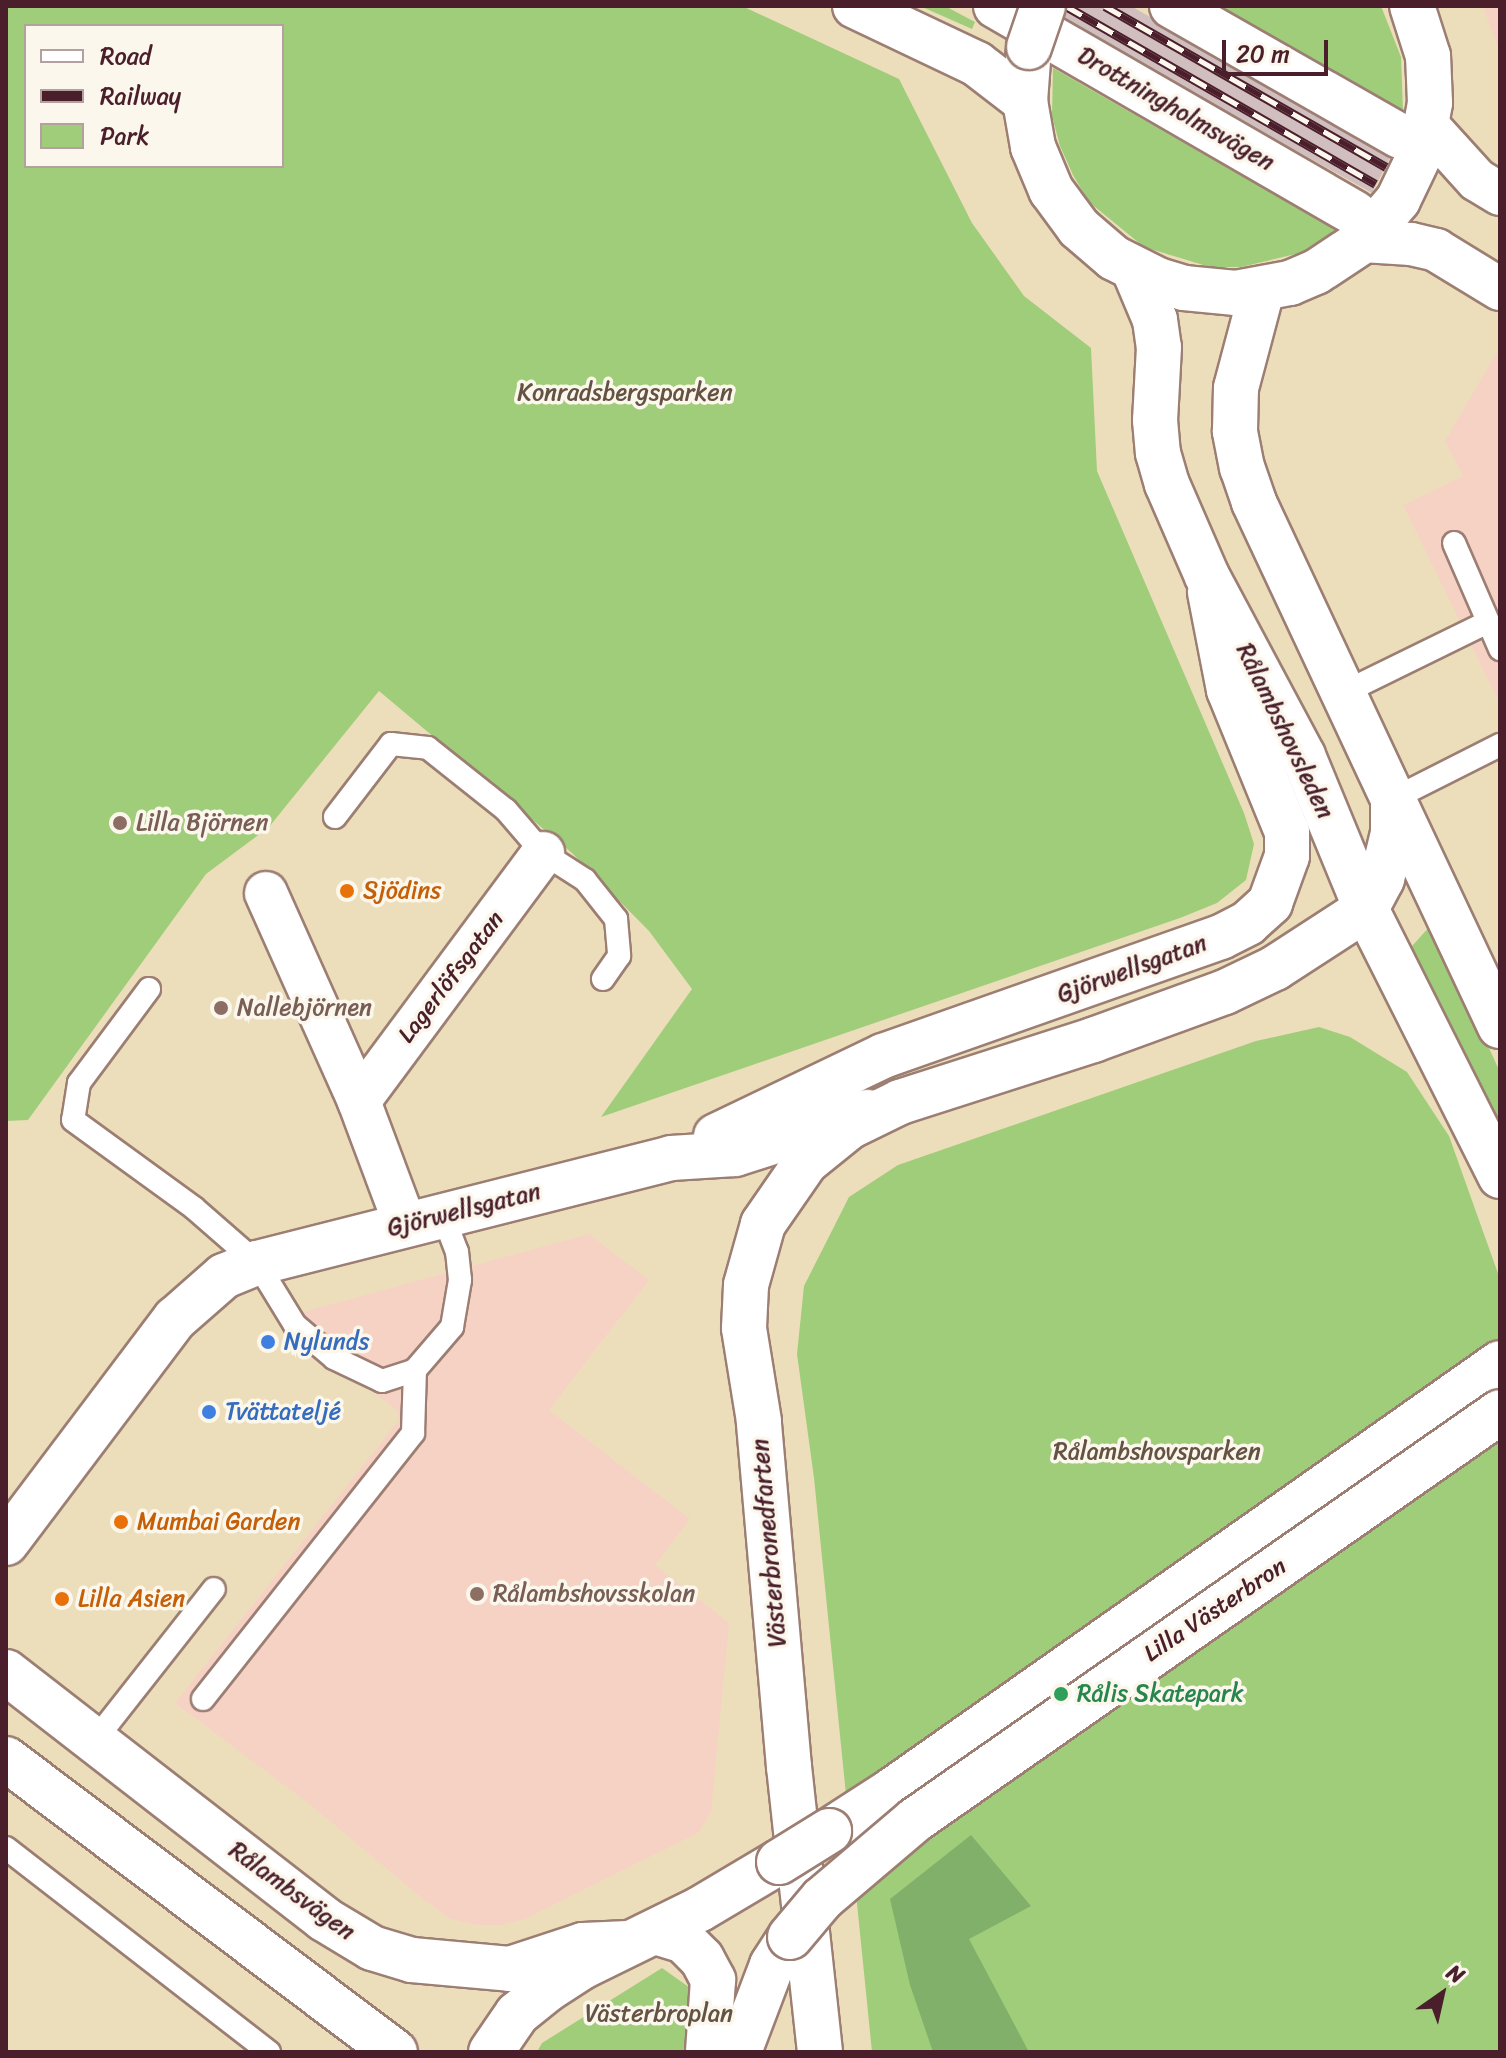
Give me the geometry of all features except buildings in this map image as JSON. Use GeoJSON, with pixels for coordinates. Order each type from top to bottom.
{"type":"FeatureCollection","features":[{"type":"Feature","properties":{"kind":"main road"},"geometry":{"type":"LineString","coordinates":[[855,6],[977,64],[1025,101]]}},
{"type":"Feature","properties":{"kind":"main road","name":"Drottningholmsvägen"},"geometry":{"type":"LineString","coordinates":[[996,6],[1359,227]]}},
{"type":"Feature","properties":{"kind":"main road"},"geometry":{"type":"LineString","coordinates":[[1043,6],[1029,47],[1025,101],[1033,147],[1051,190],[1079,228],[1134,270],[1184,288],[1236,293],[1262,290],[1316,272],[1359,227],[1398,200],[1411,177],[1414,131],[1428,56],[1422,8]]}},
{"type":"Feature","properties":{"kind":"main road"},"geometry":{"type":"LineString","coordinates":[[1172,6],[1414,131]]}},
{"type":"Feature","properties":{"kind":"main road","name":"Rålambshovsleden"},"geometry":{"type":"LineString","coordinates":[[1134,270],[1155,320],[1159,347],[1155,420],[1158,453],[1167,484],[1207,576],[1303,756],[1366,909],[1500,1176]]}},
{"type":"Feature","properties":{"kind":"main road"},"geometry":{"type":"LineString","coordinates":[[1262,290],[1236,388],[1235,431],[1242,468],[1254,502],[1500,1026]]}},
{"type":"Feature","properties":{"kind":"main road","name":"Gjörwellsgatan"},"geometry":{"type":"LineString","coordinates":[[671,1158],[883,1056],[1075,990],[1248,923],[1270,903],[1287,856],[1287,832],[1229,690],[1207,576]]}},
{"type":"Feature","properties":{"kind":"main road"},"geometry":{"type":"LineString","coordinates":[[1334,830],[1393,799]]}},
{"type":"Feature","properties":{"kind":"main road"},"geometry":{"type":"LineString","coordinates":[[1366,909],[1382,879],[1393,833],[1393,799]]}},
{"type":"Feature","properties":{"kind":"main road","name":"Gjörwellsgatan"},"geometry":{"type":"LineString","coordinates":[[6,1543],[175,1319],[224,1276],[257,1263],[671,1158],[735,1154],[1093,1040],[1225,992],[1275,968],[1366,909]]}},
{"type":"Feature","properties":{"kind":"main road","name":"Västerbronedfarten"},"geometry":{"type":"LineString","coordinates":[[820,2052],[789,1767],[759,1421],[744,1328],[746,1285],[763,1224],[806,1162],[849,1127],[900,1102]]}},
{"type":"Feature","properties":{"kind":"main road","name":"Lilla Västerbron"},"geometry":{"type":"LineString","coordinates":[[641,1938],[779,1862],[891,1791],[1500,1363]]}},
{"type":"Feature","properties":{"kind":"main road","name":"Lilla Västerbron"},"geometry":{"type":"LineString","coordinates":[[739,2052],[772,1965],[790,1937],[822,1899],[915,1820],[1500,1412]]}},
{"type":"Feature","properties":{"kind":"main road","name":"Rålambsvägen"},"geometry":{"type":"LineString","coordinates":[[6,1672],[324,1919],[372,1948],[412,1960],[510,1969],[583,1945],[641,1938]]}},
{"type":"Feature","properties":{"kind":"main road"},"geometry":{"type":"LineString","coordinates":[[6,1759],[395,2052]]}},
{"type":"Feature","properties":{"kind":"main road"},"geometry":{"type":"LineString","coordinates":[[491,2052],[517,2014],[548,1989],[641,1938],[684,1941],[702,1959],[713,1980],[708,2052]]}},
{"type":"Feature","properties":{"kind":"street"},"geometry":{"type":"LineString","coordinates":[[1414,131],[1500,194]]}},
{"type":"Feature","properties":{"kind":"street","name":"Drottningholmsvägen"},"geometry":{"type":"LineString","coordinates":[[1359,227],[1436,250],[1500,289]]}},
{"type":"Feature","properties":{"kind":"street","name":"Lagerlöfsgatan"},"geometry":{"type":"LineString","coordinates":[[359,1101],[543,853]]}},
{"type":"Feature","properties":{"kind":"street"},"geometry":{"type":"LineString","coordinates":[[266,893],[359,1101],[424,1219]]}},
{"type":"Feature","properties":{"kind":"lane"},"geometry":{"type":"LineString","coordinates":[[1454,543],[1500,649]]}},
{"type":"Feature","properties":{"kind":"lane"},"geometry":{"type":"LineString","coordinates":[[1343,693],[1488,622]]}},
{"type":"Feature","properties":{"kind":"lane"},"geometry":{"type":"LineString","coordinates":[[335,817],[391,744],[428,748],[506,810],[543,853],[585,880],[616,919],[619,956],[603,979]]}},
{"type":"Feature","properties":{"kind":"lane"},"geometry":{"type":"LineString","coordinates":[[1393,799],[1500,745]]}},
{"type":"Feature","properties":{"kind":"lane"},"geometry":{"type":"LineString","coordinates":[[149,989],[79,1083],[73,1120],[194,1208],[257,1263],[295,1325],[334,1358],[382,1381],[415,1370],[452,1327],[460,1280],[457,1252],[424,1219]]}},
{"type":"Feature","properties":{"kind":"lane"},"geometry":{"type":"LineString","coordinates":[[203,1699],[413,1433],[415,1370]]}},
{"type":"Feature","properties":{"kind":"lane"},"geometry":{"type":"LineString","coordinates":[[95,1740],[214,1589]]}},
{"type":"Feature","properties":{"kind":"lane"},"geometry":{"type":"LineString","coordinates":[[96,1826],[114,1862],[361,2052]]}},
{"type":"Feature","properties":{"kind":"lane"},"geometry":{"type":"LineString","coordinates":[[6,1848],[269,2052]]}},
{"type":"Feature","properties":{"kind":"shaded area"},"geometry":{"type":"Polygon","coordinates":[[[1038,6],[1131,6],[1391,156],[1372,193],[1038,6]]]}},
{"type":"Feature","properties":{"kind":"shaded area"},"geometry":{"type":"Polygon","coordinates":[[[1483,6],[1500,6],[1500,54],[1483,6]]]}},
{"type":"Feature","properties":{"kind":"shaded area"},"geometry":{"type":"Polygon","coordinates":[[[1496,353],[1500,355],[1500,704],[1403,505],[1463,476],[1445,441],[1496,353]]]}},
{"type":"Feature","properties":{"kind":"shaded area","name":"Rålambshovsskolan"},"geometry":{"type":"Polygon","coordinates":[[[589,1234],[649,1280],[549,1410],[690,1519],[655,1565],[729,1623],[711,1812],[698,1833],[525,1919],[501,1925],[475,1925],[449,1918],[423,1899],[308,1803],[175,1703],[399,1420],[397,1410],[277,1319],[589,1234]]]}},
{"type":"Feature","properties":{"kind":"green space","name":"Konradsbergsparken"},"geometry":{"type":"Polygon","coordinates":[[[6,6],[742,6],[899,79],[972,223],[1024,296],[1091,348],[1097,471],[1244,813],[1254,844],[1246,880],[1217,903],[1180,918],[601,1117],[692,989],[649,931],[572,853],[379,691],[269,827],[206,874],[28,1120],[6,1121],[6,6]]]}},
{"type":"Feature","properties":{"kind":"green space"},"geometry":{"type":"Polygon","coordinates":[[[920,6],[945,6],[975,22],[972,29],[920,6]]]}},
{"type":"Feature","properties":{"kind":"green space"},"geometry":{"type":"Polygon","coordinates":[[[1219,6],[1381,6],[1401,57],[1403,111],[1219,6]]]}},
{"type":"Feature","properties":{"kind":"green space"},"geometry":{"type":"Polygon","coordinates":[[[1053,68],[1336,230],[1300,253],[1241,267],[1210,267],[1144,247],[1089,202],[1073,175],[1060,146],[1052,116],[1053,68]]]}},
{"type":"Feature","properties":{"kind":"green space"},"geometry":{"type":"Polygon","coordinates":[[[1432,924],[1500,1072],[1500,1135],[1412,946],[1432,924]]]}},
{"type":"Feature","properties":{"kind":"green space","name":"Rålambshovsparken"},"geometry":{"type":"Polygon","coordinates":[[[1319,1027],[1350,1037],[1407,1072],[1449,1136],[1500,1279],[1500,2052],[872,2052],[814,1478],[797,1354],[804,1286],[849,1197],[898,1165],[1256,1041],[1319,1027]]]}},
{"type":"Feature","properties":{"kind":"green space"},"geometry":{"type":"Polygon","coordinates":[[[971,1835],[1031,1906],[969,1939],[1029,2052],[933,2052],[910,1985],[890,1899],[971,1835]]]}},
{"type":"Feature","properties":{"kind":"green space","name":"Västerbroplan"},"geometry":{"type":"Polygon","coordinates":[[[662,1968],[693,1990],[695,2052],[537,2052],[542,2043],[662,1968]]]}},
{"type":"Feature","properties":{"kind":"railway"},"geometry":{"type":"LineString","coordinates":[[1066,6],[1375,184]]}},
{"type":"Feature","properties":{"kind":"railway"},"geometry":{"type":"LineString","coordinates":[[1105,6],[1386,167]]}},
{"type":"Feature","properties":{"kind":"place","name":"Lilla Björnen"},"geometry":{"type":"Point","coordinates":[120,823]}},
{"type":"Feature","properties":{"kind":"place","name":"Sjödins"},"geometry":{"type":"Point","coordinates":[347,891]}},
{"type":"Feature","properties":{"kind":"place","name":"Nallebjörnen"},"geometry":{"type":"Point","coordinates":[221,1008]}},
{"type":"Feature","properties":{"kind":"place","name":"Nylunds"},"geometry":{"type":"Point","coordinates":[268,1342]}},
{"type":"Feature","properties":{"kind":"place","name":"Tvättateljé"},"geometry":{"type":"Point","coordinates":[209,1412]}},
{"type":"Feature","properties":{"kind":"place","name":"Mumbai Garden"},"geometry":{"type":"Point","coordinates":[121,1522]}},
{"type":"Feature","properties":{"kind":"place","name":"Rålambshovsskolan"},"geometry":{"type":"Point","coordinates":[477,1594]}},
{"type":"Feature","properties":{"kind":"place","name":"Lilla Asien"},"geometry":{"type":"Point","coordinates":[62,1599]}},
{"type":"Feature","properties":{"kind":"place","name":"Rålis Skatepark"},"geometry":{"type":"Point","coordinates":[1061,1694]}}]}
